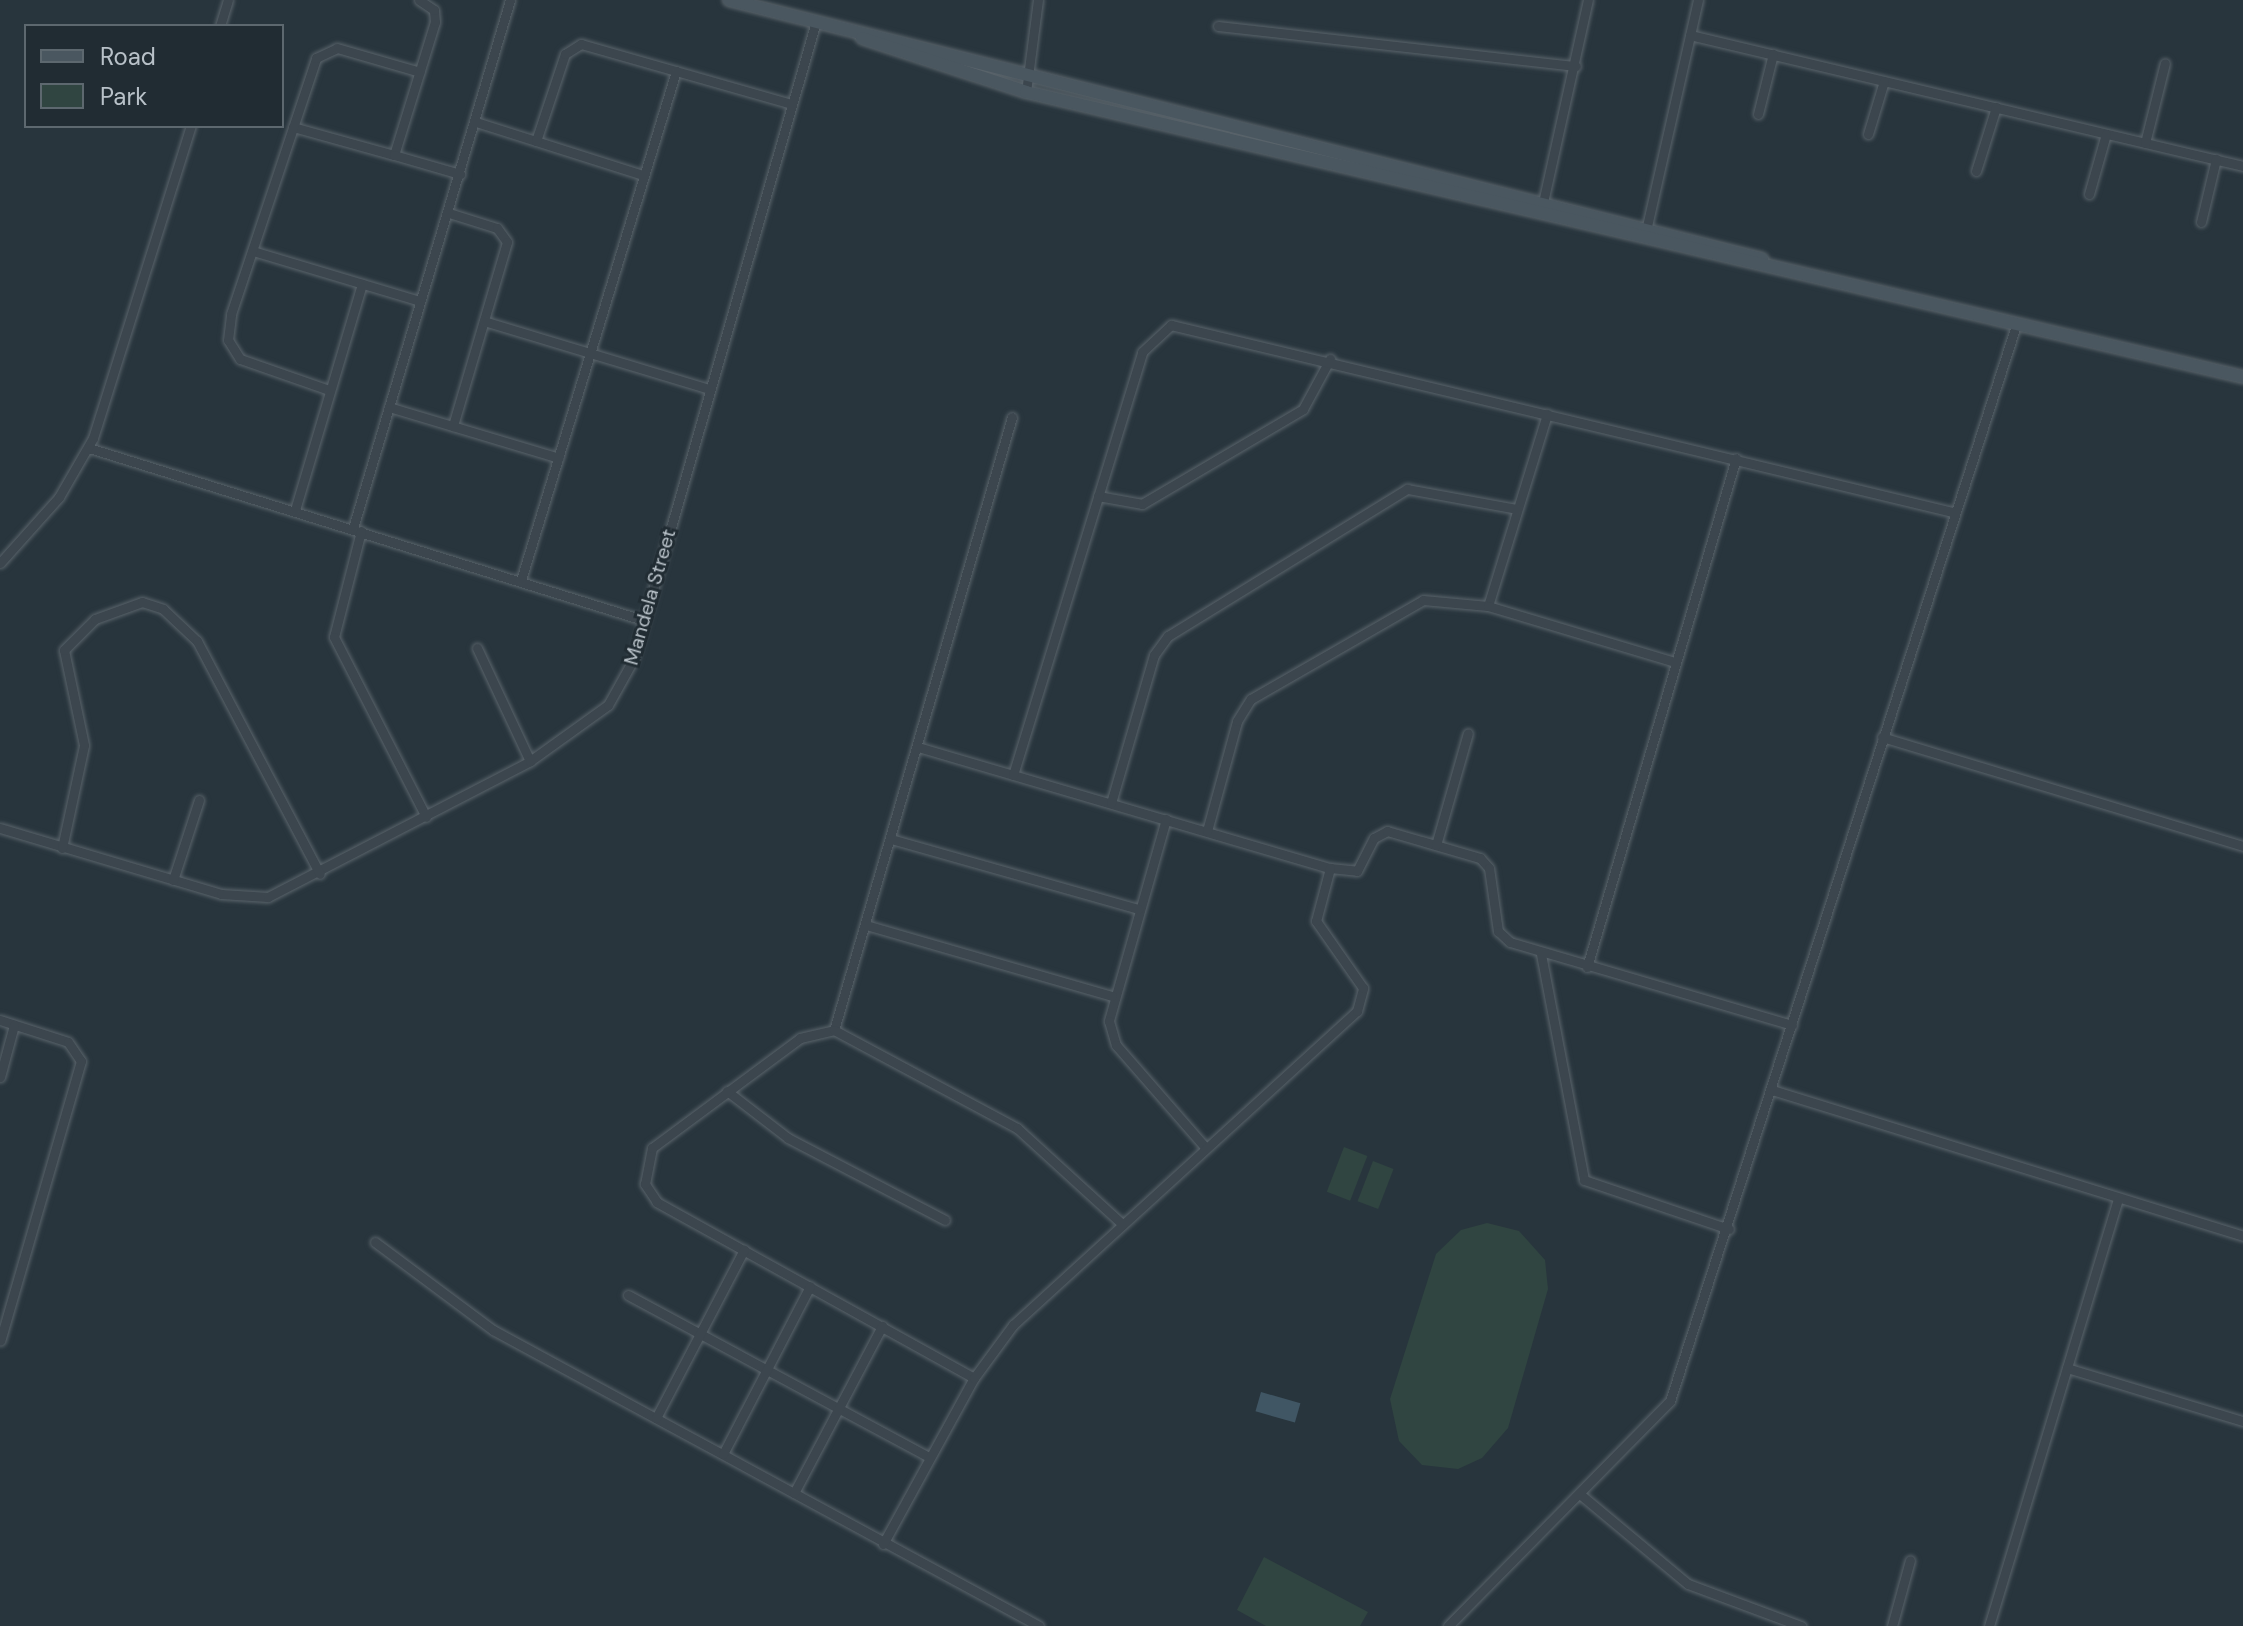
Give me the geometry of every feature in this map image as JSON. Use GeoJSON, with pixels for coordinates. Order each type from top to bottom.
{"type":"FeatureCollection","features":[{"type":"Feature","properties":{"kind":"main road"},"geometry":{"type":"LineString","coordinates":[[729,0],[1027,86],[2243,377]]}},
{"type":"Feature","properties":{"kind":"street"},"geometry":{"type":"LineString","coordinates":[[221,24],[228,0]]}},
{"type":"Feature","properties":{"kind":"street"},"geometry":{"type":"LineString","coordinates":[[394,155],[436,15],[421,0]]}},
{"type":"Feature","properties":{"kind":"street"},"geometry":{"type":"LineString","coordinates":[[426,817],[334,637],[357,529],[389,407],[510,0]]}},
{"type":"Feature","properties":{"kind":"street"},"geometry":{"type":"LineString","coordinates":[[1027,86],[1038,0]]}},
{"type":"Feature","properties":{"kind":"street"},"geometry":{"type":"LineString","coordinates":[[1541,208],[1576,66],[1588,0]]}},
{"type":"Feature","properties":{"kind":"street"},"geometry":{"type":"LineString","coordinates":[[1645,235],[1698,0]]}},
{"type":"Feature","properties":{"kind":"street","name":"Mandela Street"},"geometry":{"type":"LineString","coordinates":[[0,828],[173,880],[252,898],[281,894],[530,761],[608,705],[627,676],[815,25]]}},
{"type":"Feature","properties":{"kind":"street"},"geometry":{"type":"LineString","coordinates":[[1218,26],[1576,66]]}},
{"type":"Feature","properties":{"kind":"street"},"geometry":{"type":"LineString","coordinates":[[1690,35],[2243,166]]}},
{"type":"Feature","properties":{"kind":"street"},"geometry":{"type":"LineString","coordinates":[[536,141],[563,59],[575,45],[791,104]]}},
{"type":"Feature","properties":{"kind":"street"},"geometry":{"type":"LineString","coordinates":[[329,390],[249,366],[232,351],[229,324],[310,69],[326,50],[420,72]]}},
{"type":"Feature","properties":{"kind":"street"},"geometry":{"type":"LineString","coordinates":[[1758,114],[1773,54]]}},
{"type":"Feature","properties":{"kind":"street"},"geometry":{"type":"LineString","coordinates":[[2145,143],[2165,63]]}},
{"type":"Feature","properties":{"kind":"street"},"geometry":{"type":"LineString","coordinates":[[521,580],[676,71]]}},
{"type":"Feature","properties":{"kind":"street"},"geometry":{"type":"LineString","coordinates":[[1868,134],[1884,81]]}},
{"type":"Feature","properties":{"kind":"street"},"geometry":{"type":"LineString","coordinates":[[1976,171],[1996,107]]}},
{"type":"Feature","properties":{"kind":"street"},"geometry":{"type":"LineString","coordinates":[[476,122],[643,175]]}},
{"type":"Feature","properties":{"kind":"street"},"geometry":{"type":"LineString","coordinates":[[293,127],[460,174]]}},
{"type":"Feature","properties":{"kind":"street"},"geometry":{"type":"LineString","coordinates":[[0,563],[59,497],[89,448],[190,128]]}},
{"type":"Feature","properties":{"kind":"street"},"geometry":{"type":"LineString","coordinates":[[2089,194],[2106,134]]}},
{"type":"Feature","properties":{"kind":"street"},"geometry":{"type":"LineString","coordinates":[[2201,222],[2216,159]]}},
{"type":"Feature","properties":{"kind":"street"},"geometry":{"type":"LineString","coordinates":[[449,213],[505,236],[453,426]]}},
{"type":"Feature","properties":{"kind":"street"},"geometry":{"type":"LineString","coordinates":[[253,251],[420,301]]}},
{"type":"Feature","properties":{"kind":"street"},"geometry":{"type":"LineString","coordinates":[[295,510],[362,284]]}},
{"type":"Feature","properties":{"kind":"street"},"geometry":{"type":"LineString","coordinates":[[484,321],[709,389]]}},
{"type":"Feature","properties":{"kind":"street"},"geometry":{"type":"LineString","coordinates":[[1454,1624],[1670,1401],[1729,1229],[1953,512],[2017,322]]}},
{"type":"Feature","properties":{"kind":"street"},"geometry":{"type":"LineString","coordinates":[[1013,775],[1142,352],[1159,331],[1187,323],[1953,512]]}},
{"type":"Feature","properties":{"kind":"street"},"geometry":{"type":"LineString","coordinates":[[1098,496],[1142,504],[1303,409],[1330,359]]}},
{"type":"Feature","properties":{"kind":"street"},"geometry":{"type":"LineString","coordinates":[[389,407],[559,458]]}},
{"type":"Feature","properties":{"kind":"street"},"geometry":{"type":"LineString","coordinates":[[1488,606],[1547,414]]}},
{"type":"Feature","properties":{"kind":"street"},"geometry":{"type":"LineString","coordinates":[[834,1030],[1012,417]]}},
{"type":"Feature","properties":{"kind":"street"},"geometry":{"type":"LineString","coordinates":[[89,448],[643,620]]}},
{"type":"Feature","properties":{"kind":"street"},"geometry":{"type":"LineString","coordinates":[[1587,967],[1736,458]]}},
{"type":"Feature","properties":{"kind":"street"},"geometry":{"type":"LineString","coordinates":[[1111,803],[1154,655],[1168,636],[1407,489],[1517,509]]}},
{"type":"Feature","properties":{"kind":"street"},"geometry":{"type":"LineString","coordinates":[[1207,831],[1237,721],[1251,699],[1423,600],[1488,606],[1675,662]]}},
{"type":"Feature","properties":{"kind":"street"},"geometry":{"type":"LineString","coordinates":[[62,848],[84,745],[64,650],[95,619],[142,602],[163,609],[197,641],[320,874]]}},
{"type":"Feature","properties":{"kind":"street"},"geometry":{"type":"LineString","coordinates":[[477,648],[530,761]]}},
{"type":"Feature","properties":{"kind":"street"},"geometry":{"type":"LineString","coordinates":[[1436,845],[1468,733]]}},
{"type":"Feature","properties":{"kind":"street"},"geometry":{"type":"LineString","coordinates":[[1882,737],[2243,846]]}},
{"type":"Feature","properties":{"kind":"street"},"geometry":{"type":"LineString","coordinates":[[918,747],[1330,868],[1363,867],[1378,833],[1436,845],[1486,862],[1502,938],[1541,954],[1792,1025]]}},
{"type":"Feature","properties":{"kind":"street"},"geometry":{"type":"LineString","coordinates":[[173,880],[199,800]]}},
{"type":"Feature","properties":{"kind":"street"},"geometry":{"type":"LineString","coordinates":[[1166,819],[1112,996],[1116,1045],[1205,1147]]}},
{"type":"Feature","properties":{"kind":"street"},"geometry":{"type":"LineString","coordinates":[[891,839],[1138,909]]}},
{"type":"Feature","properties":{"kind":"street"},"geometry":{"type":"LineString","coordinates":[[883,1544],[974,1378],[1013,1325],[1364,999],[1316,921],[1330,868]]}},
{"type":"Feature","properties":{"kind":"street"},"geometry":{"type":"LineString","coordinates":[[866,925],[1112,996]]}},
{"type":"Feature","properties":{"kind":"street"},"geometry":{"type":"LineString","coordinates":[[1541,954],[1584,1180],[1729,1229]]}},
{"type":"Feature","properties":{"kind":"street"},"geometry":{"type":"LineString","coordinates":[[0,1020],[68,1042],[80,1067],[0,1341]]}},
{"type":"Feature","properties":{"kind":"street"},"geometry":{"type":"LineString","coordinates":[[0,1077],[14,1025]]}},
{"type":"Feature","properties":{"kind":"street"},"geometry":{"type":"LineString","coordinates":[[974,1378],[657,1202],[645,1184],[645,1164],[663,1134],[800,1038],[834,1030],[1017,1128],[1122,1224]]}},
{"type":"Feature","properties":{"kind":"street"},"geometry":{"type":"LineString","coordinates":[[1772,1090],[2243,1236]]}},
{"type":"Feature","properties":{"kind":"street"},"geometry":{"type":"LineString","coordinates":[[727,1091],[788,1138],[945,1220]]}},
{"type":"Feature","properties":{"kind":"street"},"geometry":{"type":"LineString","coordinates":[[1989,1626],[2118,1199]]}},
{"type":"Feature","properties":{"kind":"street"},"geometry":{"type":"LineString","coordinates":[[375,1242],[493,1330],[1039,1626]]}},
{"type":"Feature","properties":{"kind":"street"},"geometry":{"type":"LineString","coordinates":[[656,1418],[744,1250]]}},
{"type":"Feature","properties":{"kind":"street"},"geometry":{"type":"LineString","coordinates":[[723,1454],[810,1286]]}},
{"type":"Feature","properties":{"kind":"street"},"geometry":{"type":"LineString","coordinates":[[628,1295],[835,1410],[929,1457]]}},
{"type":"Feature","properties":{"kind":"street"},"geometry":{"type":"LineString","coordinates":[[794,1493],[835,1410],[882,1326]]}},
{"type":"Feature","properties":{"kind":"street"},"geometry":{"type":"LineString","coordinates":[[2067,1368],[2243,1421]]}},
{"type":"Feature","properties":{"kind":"street"},"geometry":{"type":"LineString","coordinates":[[1581,1495],[1688,1584],[1796,1625]]}},
{"type":"Feature","properties":{"kind":"street"},"geometry":{"type":"LineString","coordinates":[[1892,1626],[1910,1560]]}},
{"type":"Feature","properties":{"kind":"green space"},"geometry":{"type":"Polygon","coordinates":[[[1344,1147],[1367,1156],[1350,1201],[1327,1192],[1344,1147]]]}},
{"type":"Feature","properties":{"kind":"green space"},"geometry":{"type":"Polygon","coordinates":[[[1373,1161],[1394,1169],[1378,1209],[1358,1201],[1373,1161]]]}},
{"type":"Feature","properties":{"kind":"green space"},"geometry":{"type":"Polygon","coordinates":[[[1487,1223],[1519,1231],[1545,1260],[1548,1289],[1508,1428],[1482,1458],[1458,1469],[1422,1465],[1399,1441],[1390,1399],[1436,1254],[1461,1230],[1487,1223]]]}},
{"type":"Feature","properties":{"kind":"green space"},"geometry":{"type":"Polygon","coordinates":[[[1264,1557],[1368,1612],[1360,1626],[1266,1626],[1237,1610],[1264,1557]]]}},
{"type":"Feature","properties":{"kind":"water"},"geometry":{"type":"Polygon","coordinates":[[[1261,1392],[1300,1403],[1295,1423],[1255,1411],[1261,1392]]]}}]}
